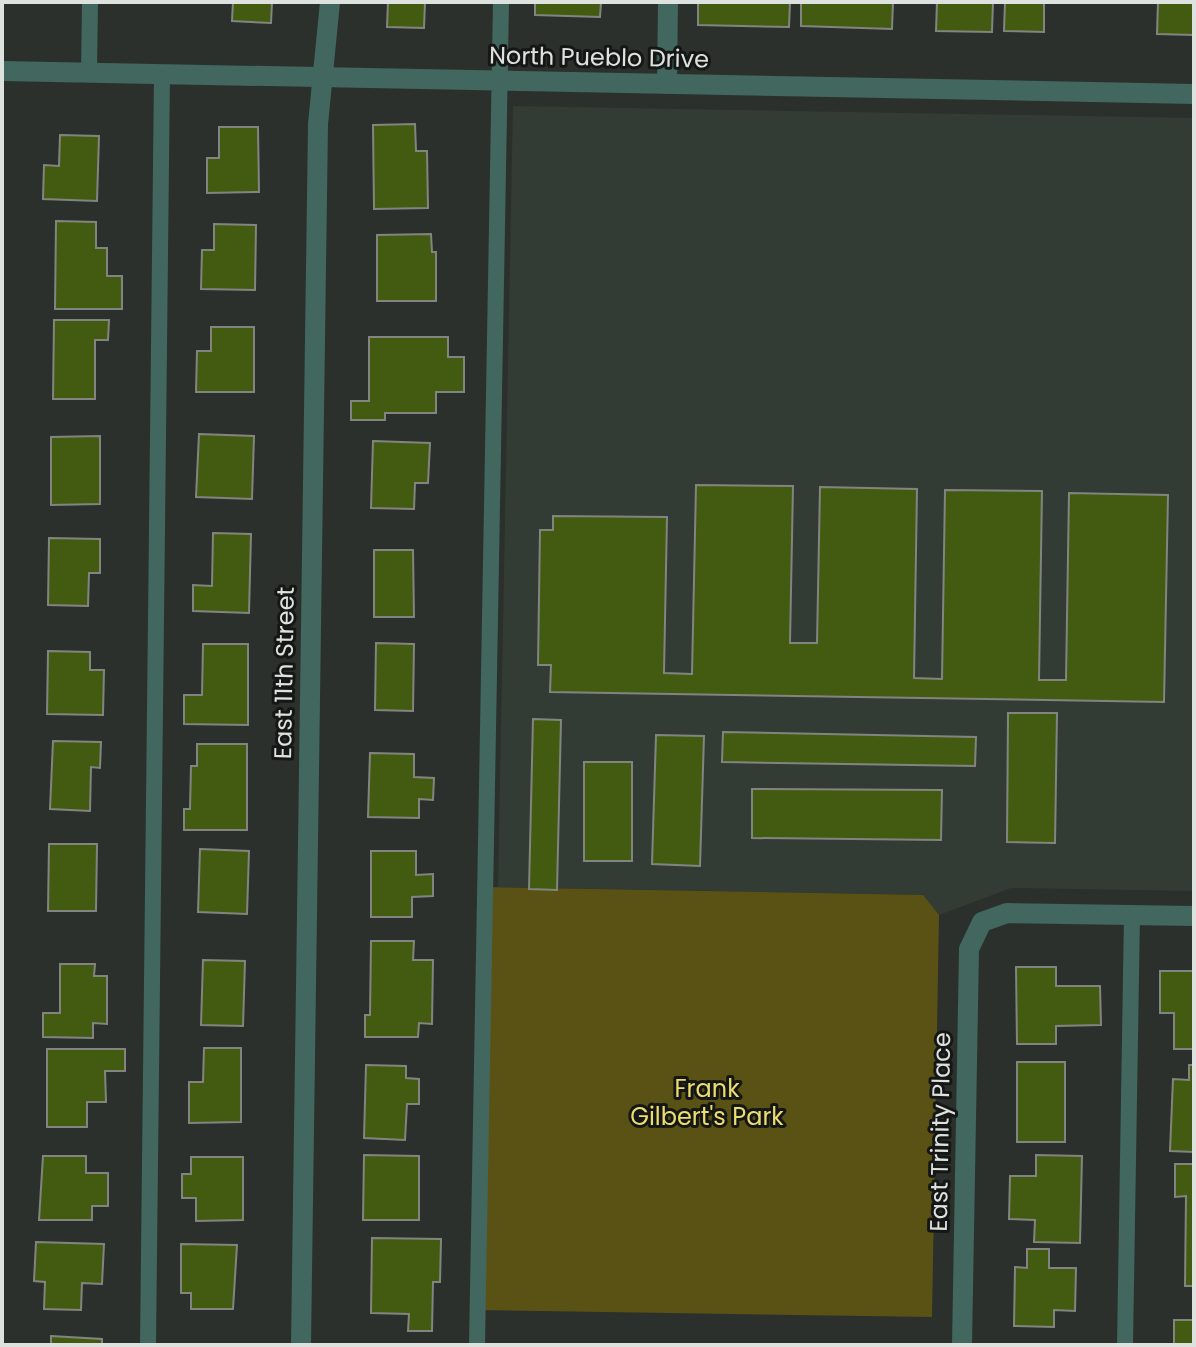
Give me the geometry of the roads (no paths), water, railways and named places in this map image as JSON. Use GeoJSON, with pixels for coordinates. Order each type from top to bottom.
{"type":"FeatureCollection","features":[{"type":"Feature","properties":{"kind":"street","name":"East 11th Street"},"geometry":{"type":"LineString","coordinates":[[301,1345],[318,124],[330,2]]}},
{"type":"Feature","properties":{"kind":"street"},"geometry":{"type":"LineString","coordinates":[[667,84],[668,2]]}},
{"type":"Feature","properties":{"kind":"street","name":"North Pueblo Drive"},"geometry":{"type":"LineString","coordinates":[[2,71],[1194,94]]}},
{"type":"Feature","properties":{"kind":"street","name":"East Trinity Place"},"geometry":{"type":"LineString","coordinates":[[962,1345],[969,949],[982,922],[1007,913],[1132,914]]}},
{"type":"Feature","properties":{"kind":"street"},"geometry":{"type":"LineString","coordinates":[[1132,914],[1194,916]]}},
{"type":"Feature","properties":{"kind":"lane"},"geometry":{"type":"LineString","coordinates":[[89,73],[90,2]]}},
{"type":"Feature","properties":{"kind":"lane"},"geometry":{"type":"LineString","coordinates":[[477,1345],[501,2]]}},
{"type":"Feature","properties":{"kind":"lane"},"geometry":{"type":"LineString","coordinates":[[148,1345],[162,74]]}},
{"type":"Feature","properties":{"kind":"lane"},"geometry":{"type":"LineString","coordinates":[[1125,1345],[1132,914]]}},
{"type":"Feature","properties":{"kind":"park label","name":"Frank Gilbert's Park"},"geometry":{"type":"Point","coordinates":[707,1102]}}]}
